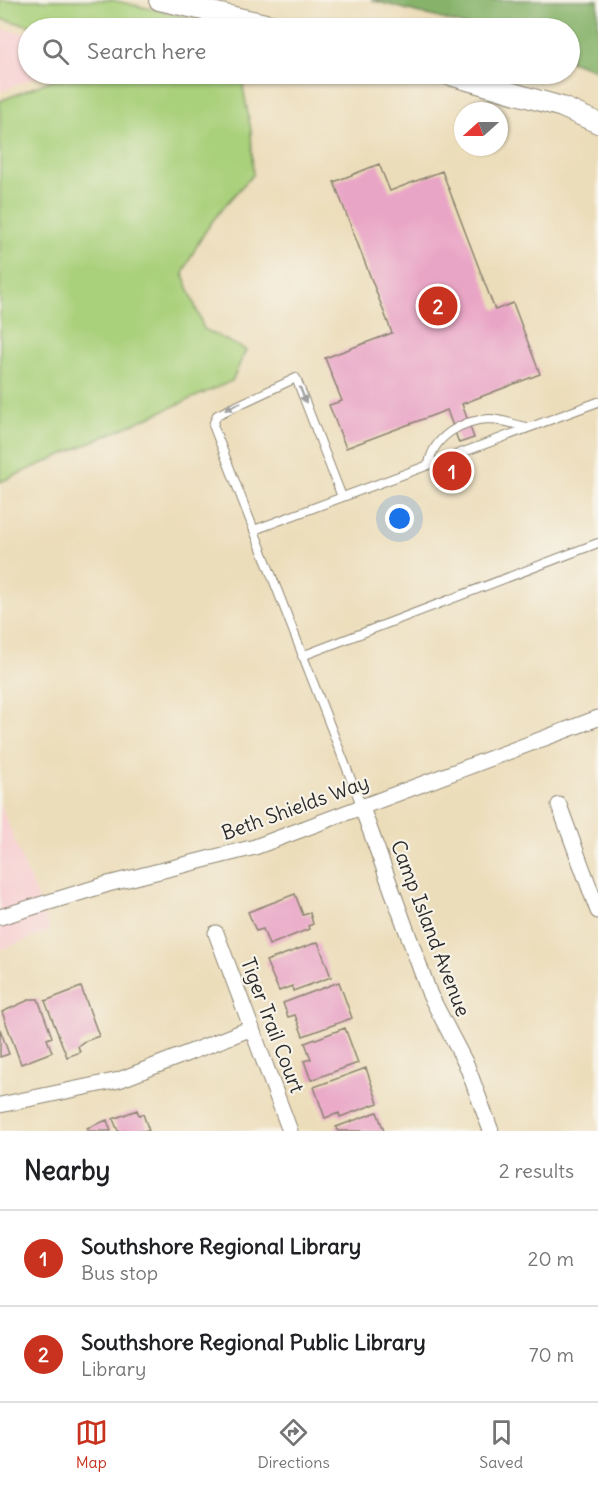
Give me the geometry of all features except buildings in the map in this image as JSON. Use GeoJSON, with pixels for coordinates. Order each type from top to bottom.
{"type":"FeatureCollection","features":[{"type":"Feature","properties":{"kind":"street"},"geometry":{"type":"LineString","coordinates":[[159,0],[239,18]]}},
{"type":"Feature","properties":{"kind":"street"},"geometry":{"type":"LineString","coordinates":[[481,84],[562,107],[598,123]]}},
{"type":"Feature","properties":{"kind":"street","name":"Beth Shields Way"},"geometry":{"type":"LineString","coordinates":[[0,917],[108,884],[255,847],[598,718]]}},
{"type":"Feature","properties":{"kind":"street"},"geometry":{"type":"LineString","coordinates":[[559,805],[598,910]]}},
{"type":"Feature","properties":{"kind":"street","name":"Camp Island Avenue"},"geometry":{"type":"LineString","coordinates":[[361,806],[430,994],[467,1066],[492,1131]]}},
{"type":"Feature","properties":{"kind":"street","name":"Tiger Trail Court"},"geometry":{"type":"LineString","coordinates":[[216,933],[290,1131]]}},
{"type":"Feature","properties":{"kind":"street"},"geometry":{"type":"LineString","coordinates":[[0,1105],[119,1080],[252,1028]]}},
{"type":"Feature","properties":{"kind":"lane"},"geometry":{"type":"LineString","coordinates":[[342,497],[296,378],[221,411],[217,415],[213,425],[361,806]]}},
{"type":"Feature","properties":{"kind":"lane"},"geometry":{"type":"LineString","coordinates":[[254,530],[598,402]]}},
{"type":"Feature","properties":{"kind":"lane"},"geometry":{"type":"LineString","coordinates":[[429,464],[437,441],[448,432],[489,419],[528,427]]}},
{"type":"Feature","properties":{"kind":"lane"},"geometry":{"type":"LineString","coordinates":[[302,656],[598,543]]}},
{"type":"Feature","properties":{"kind":"shaded area"},"geometry":{"type":"Polygon","coordinates":[[[0,28],[18,32],[20,84],[0,92],[0,28]]]}},
{"type":"Feature","properties":{"kind":"shaded area"},"geometry":{"type":"Polygon","coordinates":[[[0,803],[50,931],[0,950],[0,803]]]}},
{"type":"Feature","properties":{"kind":"green space"},"geometry":{"type":"Polygon","coordinates":[[[0,0],[112,0],[191,18],[18,18],[18,23],[0,19],[0,0]]]}},
{"type":"Feature","properties":{"kind":"green space"},"geometry":{"type":"Polygon","coordinates":[[[371,0],[598,0],[598,71],[580,65],[580,18],[438,18],[371,0]]]}},
{"type":"Feature","properties":{"kind":"green space"},"geometry":{"type":"Polygon","coordinates":[[[42,84],[244,84],[251,130],[253,175],[213,221],[197,245],[183,274],[204,329],[246,350],[232,381],[0,482],[0,101],[42,84]]]}},
{"type":"Feature","properties":{"kind":"place","name":"Southshore Regional Public Library"},"geometry":{"type":"Point","coordinates":[438,306]}},
{"type":"Feature","properties":{"kind":"place","name":"Southshore Regional Library"},"geometry":{"type":"Point","coordinates":[452,471]}}]}
